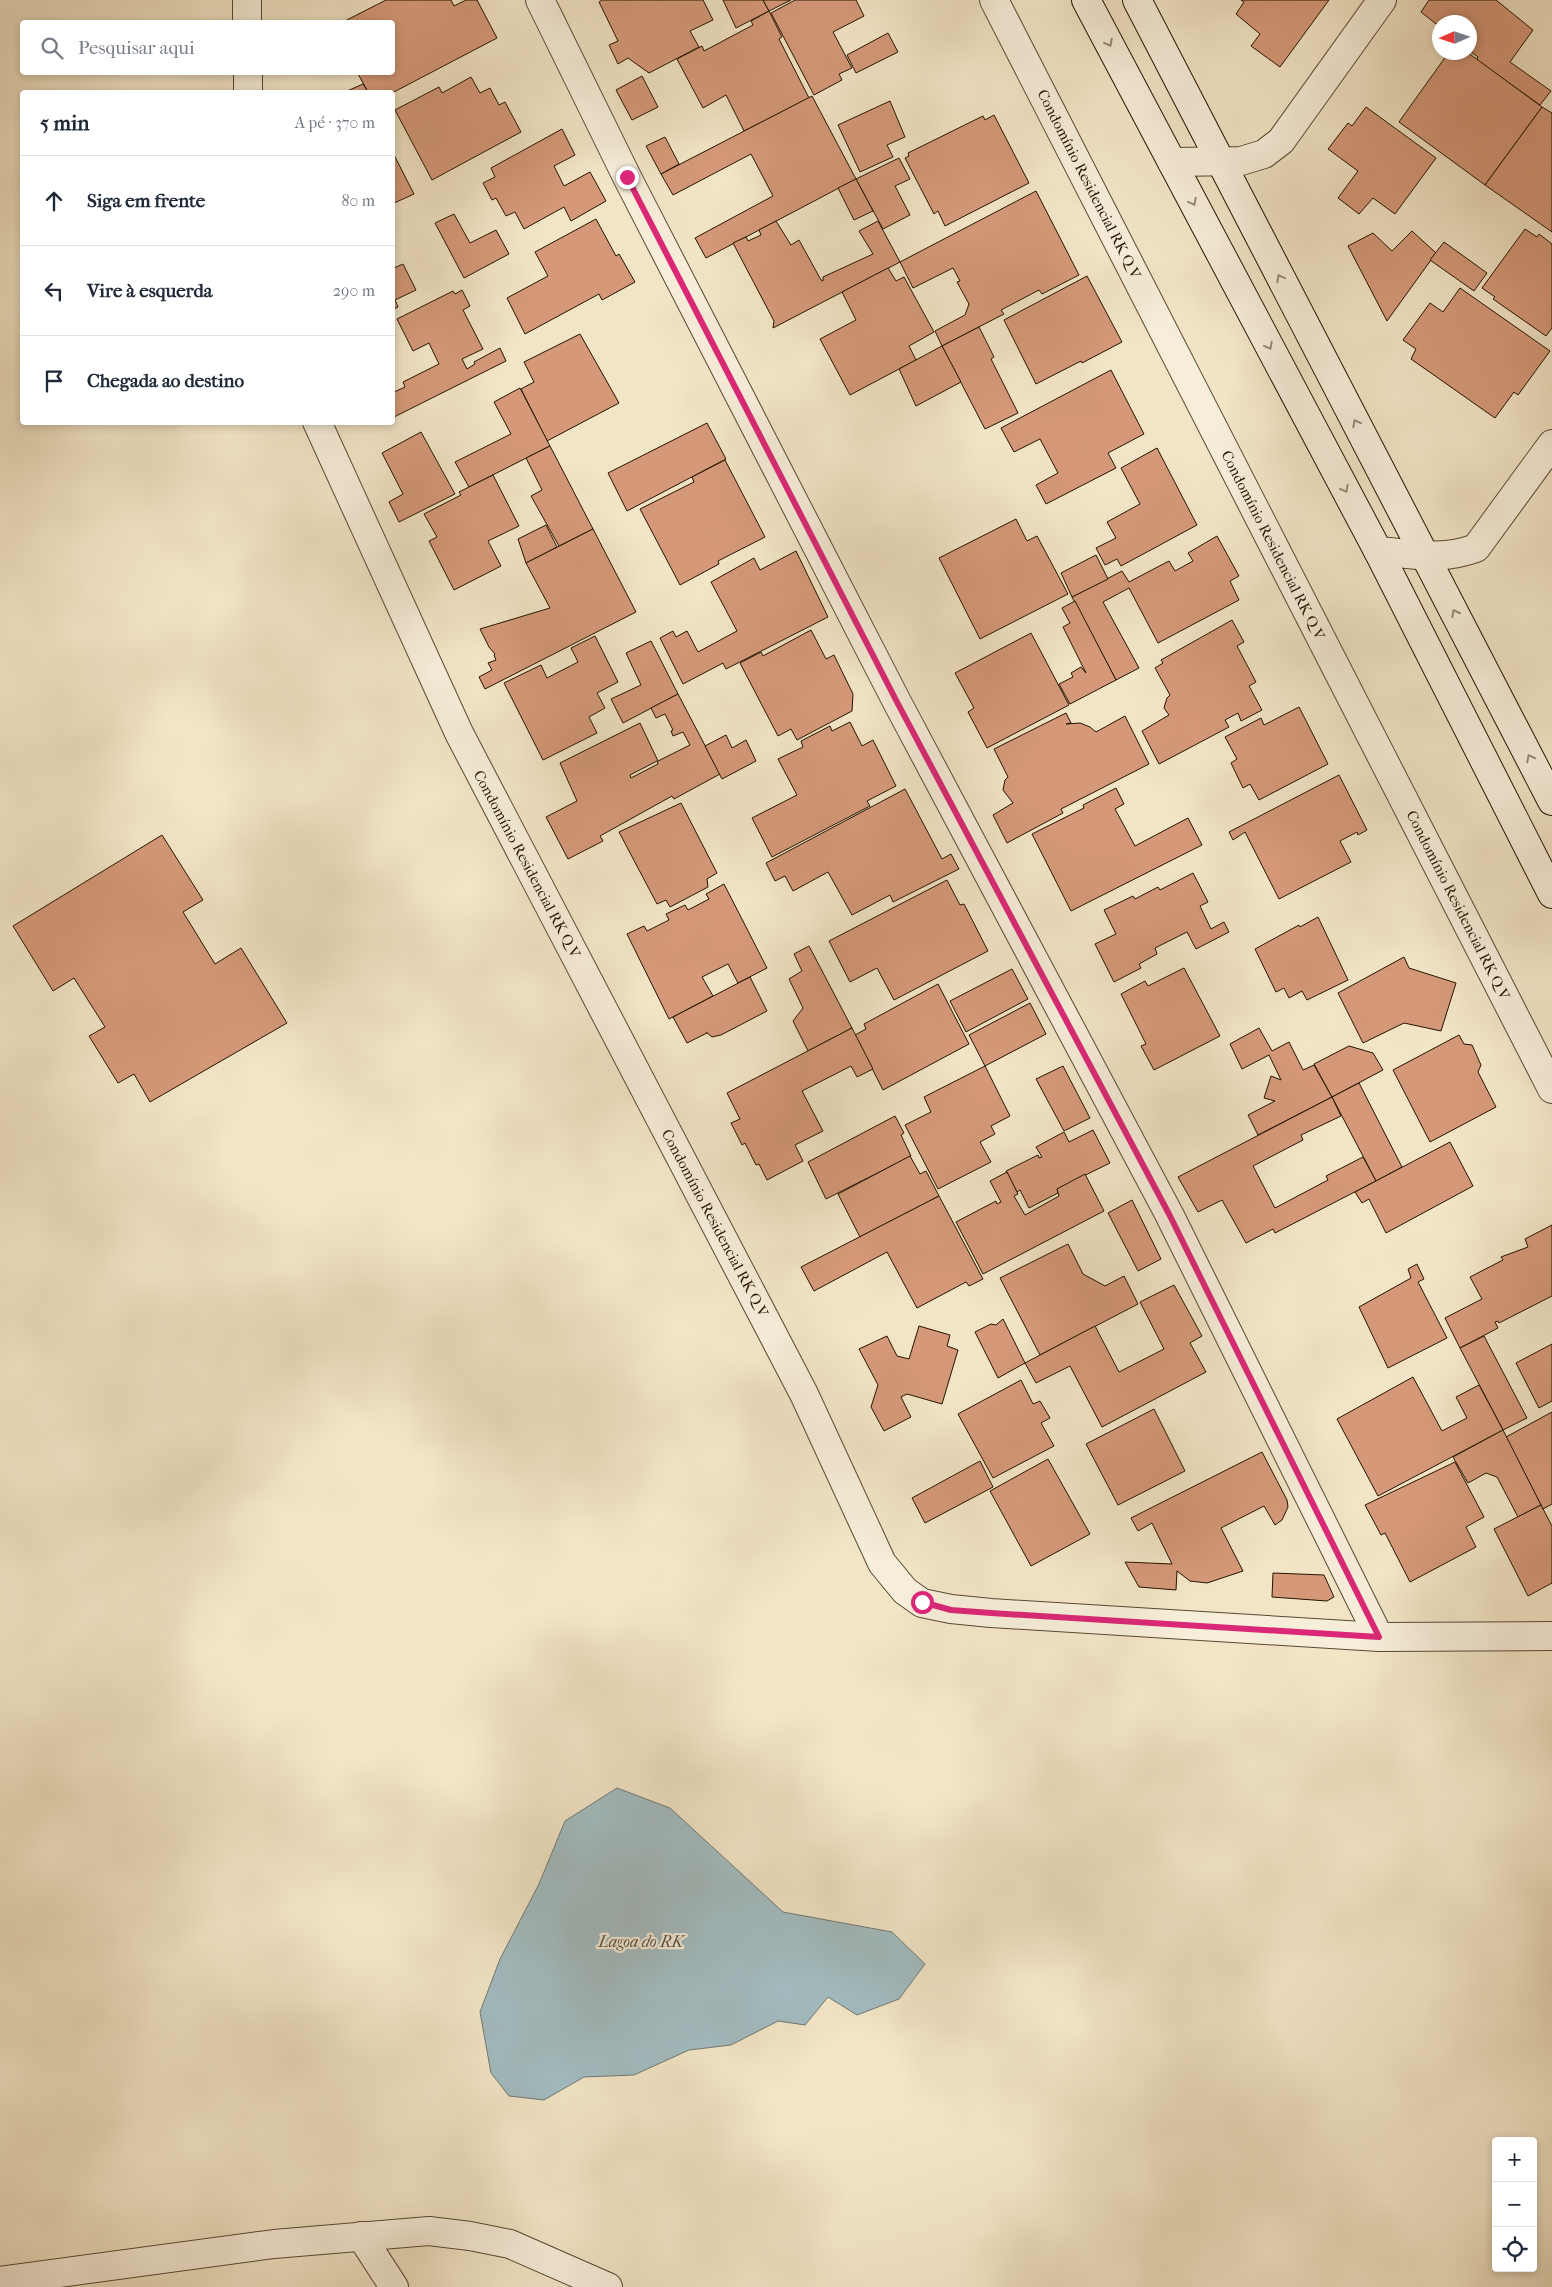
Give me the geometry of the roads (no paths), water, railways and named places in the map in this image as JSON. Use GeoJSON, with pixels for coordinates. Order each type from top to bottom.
{"type":"FeatureCollection","features":[{"type":"Feature","properties":{"kind":"street"},"geometry":{"type":"LineString","coordinates":[[247,0],[247,20]]}},
{"type":"Feature","properties":{"kind":"street"},"geometry":{"type":"LineString","coordinates":[[540,0],[627,177],[897,702],[1169,1214],[1379,1637]]}},
{"type":"Feature","properties":{"kind":"street","name":"Condomínio Residencial RK Q V"},"geometry":{"type":"LineString","coordinates":[[994,0],[1552,1090]]}},
{"type":"Feature","properties":{"kind":"street"},"geometry":{"type":"LineString","coordinates":[[1086,0],[1378,551],[1552,894]]}},
{"type":"Feature","properties":{"kind":"street"},"geometry":{"type":"LineString","coordinates":[[1136,0],[1552,801]]}},
{"type":"Feature","properties":{"kind":"street"},"geometry":{"type":"LineString","coordinates":[[1172,162],[1242,161],[1264,154],[1281,141],[1382,0]]}},
{"type":"Feature","properties":{"kind":"street"},"geometry":{"type":"LineString","coordinates":[[248,75],[248,90]]}},
{"type":"Feature","properties":{"kind":"street","name":"Condomínio Residencial RK Q V"},"geometry":{"type":"LineString","coordinates":[[319,425],[459,733],[804,1394],[882,1563],[904,1591],[922,1602],[951,1610],[1379,1637],[1552,1636]]}},
{"type":"Feature","properties":{"kind":"street"},"geometry":{"type":"LineString","coordinates":[[1378,551],[1425,555],[1457,555],[1476,548],[1552,444]]}},
{"type":"Feature","properties":{"kind":"street"},"geometry":{"type":"LineString","coordinates":[[0,2281],[274,2244],[429,2231],[470,2236],[510,2244],[608,2287]]}},
{"type":"Feature","properties":{"kind":"street"},"geometry":{"type":"LineString","coordinates":[[361,2236],[394,2287]]}},
{"type":"Feature","properties":{"kind":"water","name":"Lagoa do RK"},"geometry":{"type":"Polygon","coordinates":[[[617,1788],[670,1808],[783,1912],[892,1932],[925,1964],[899,1999],[857,2015],[828,1997],[805,2025],[778,2021],[731,2045],[689,2050],[634,2075],[584,2077],[544,2100],[509,2096],[491,2073],[480,2012],[500,1959],[539,1884],[565,1821],[617,1788]]]}}]}
